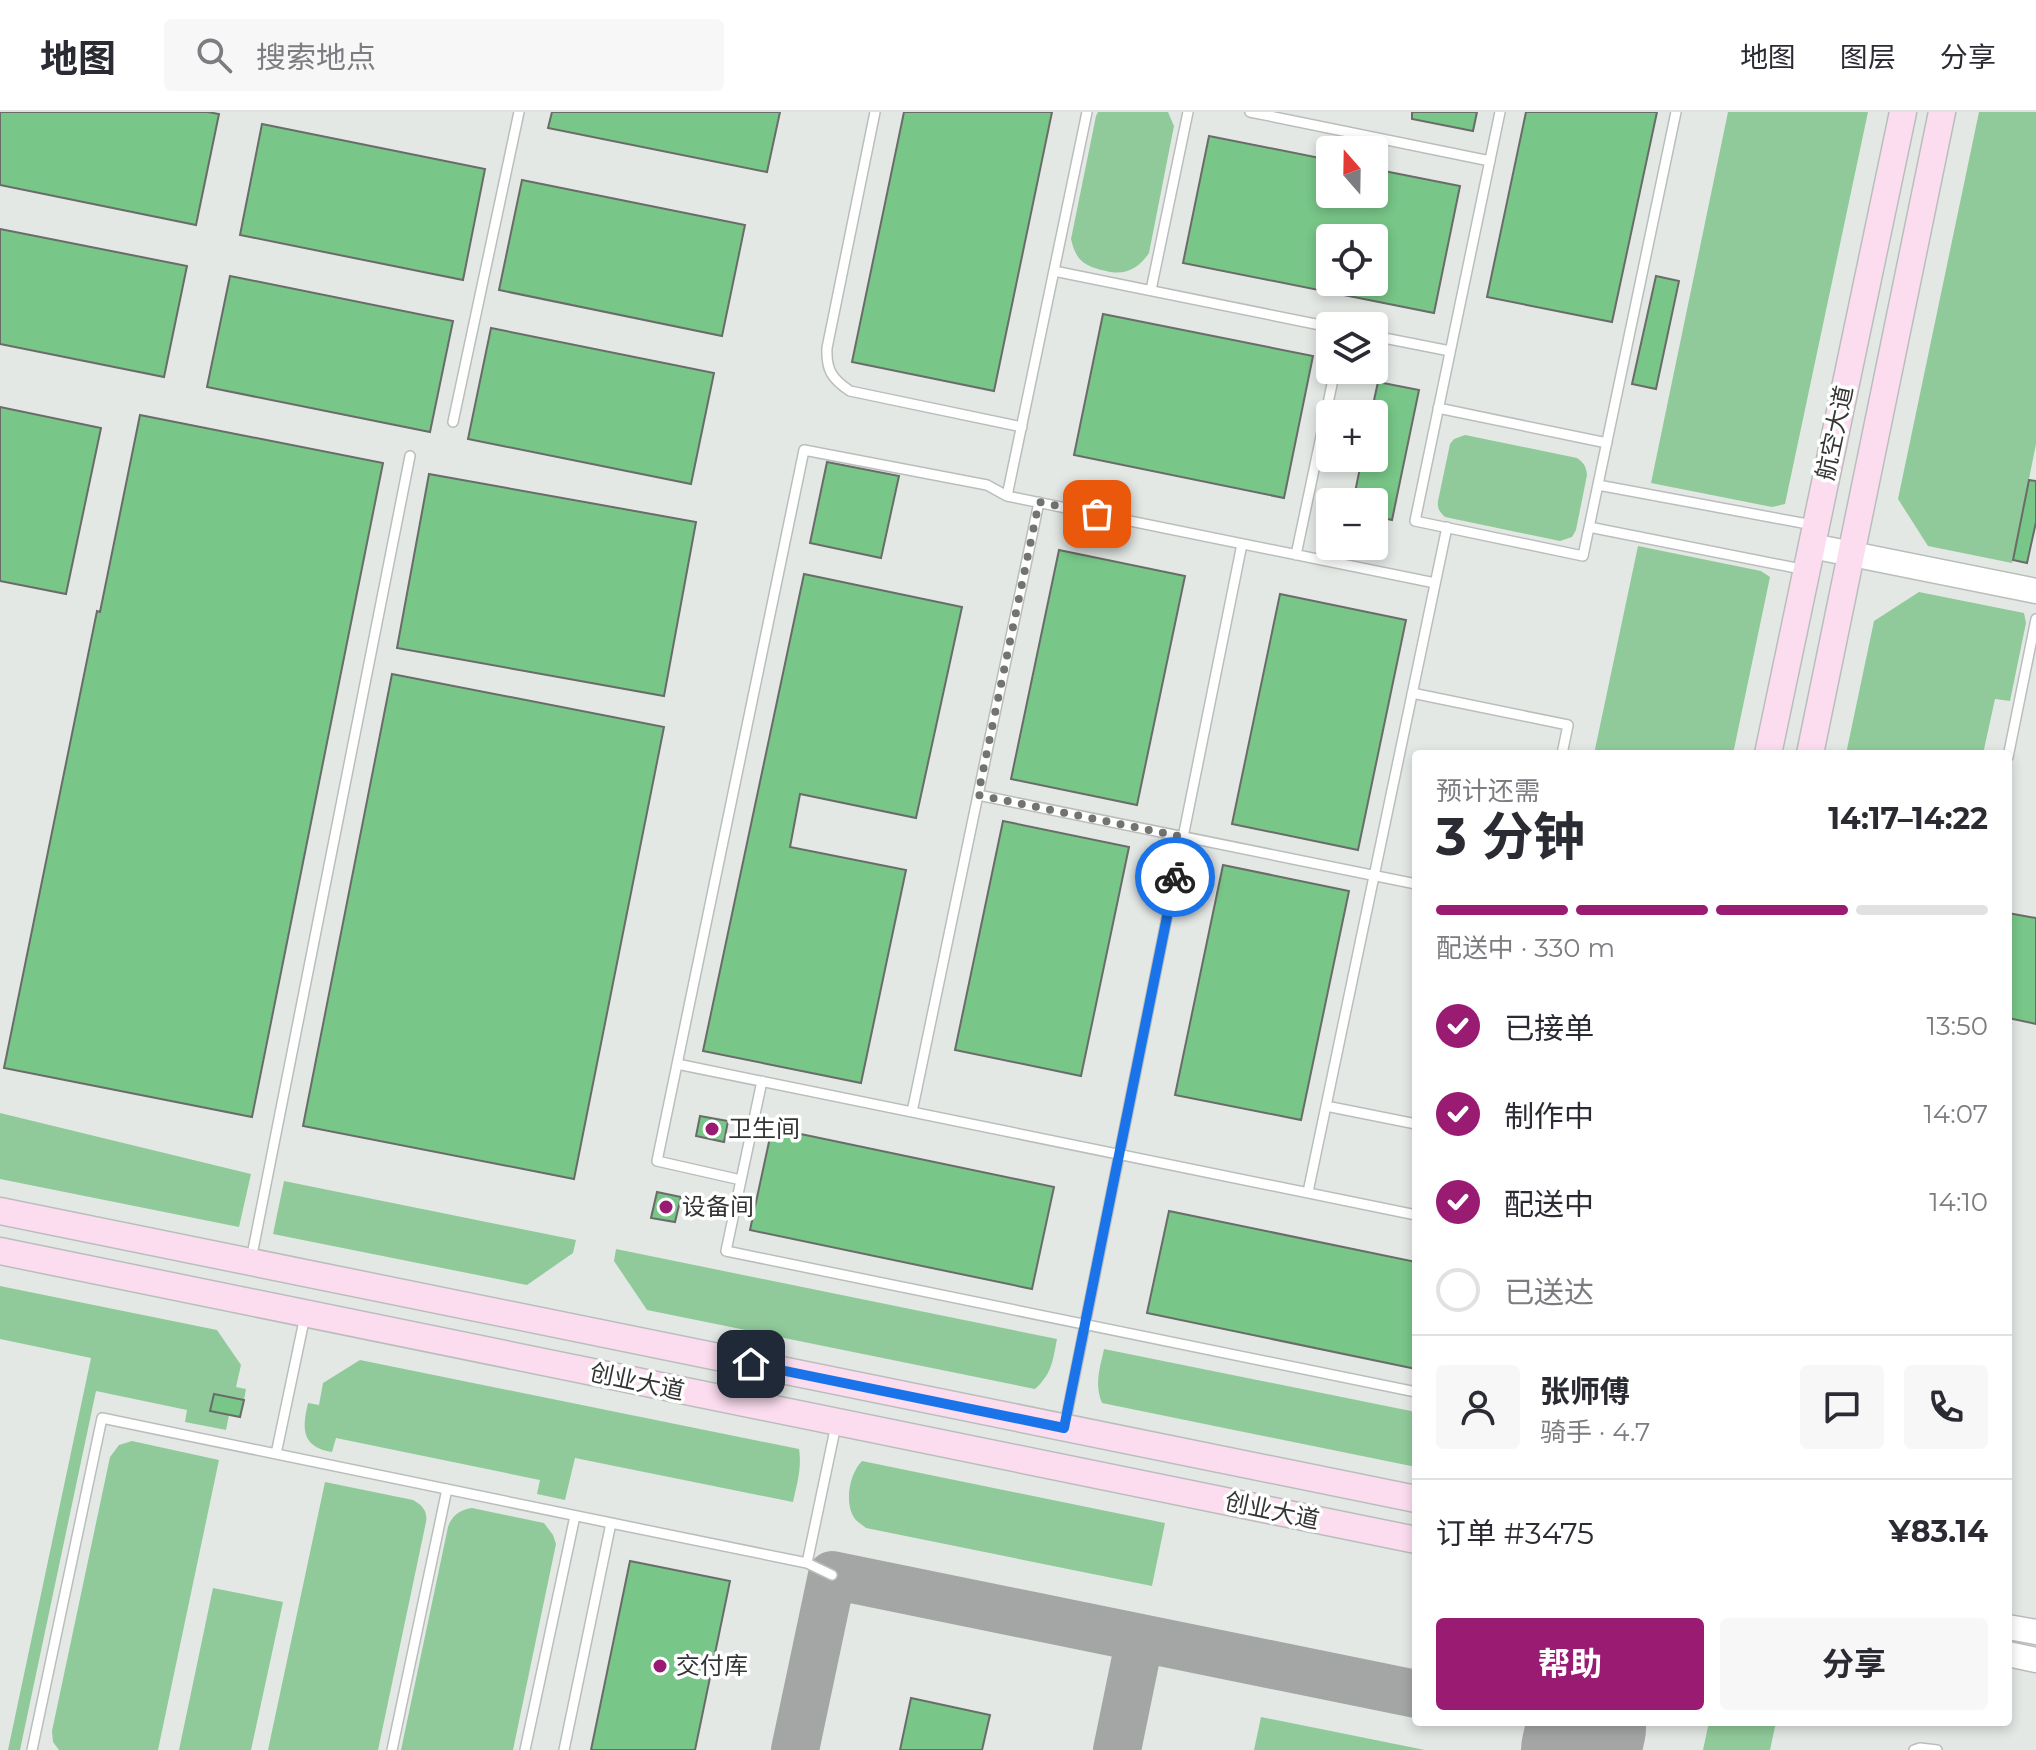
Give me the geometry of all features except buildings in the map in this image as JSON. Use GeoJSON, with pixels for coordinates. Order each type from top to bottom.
{"type":"FeatureCollection","features":[{"type":"Feature","properties":{"kind":"main road","name":"航空大道"},"geometry":{"type":"LineString","coordinates":[[1769,750],[1903,112]]}},
{"type":"Feature","properties":{"kind":"main road","name":"航空大道"},"geometry":{"type":"LineString","coordinates":[[1811,750],[1942,112]]}},
{"type":"Feature","properties":{"kind":"main road","name":"创业大道"},"geometry":{"type":"LineString","coordinates":[[0,1211],[1412,1498]]}},
{"type":"Feature","properties":{"kind":"main road","name":"创业大道"},"geometry":{"type":"LineString","coordinates":[[0,1251],[1412,1539]]}},
{"type":"Feature","properties":{"kind":"street"},"geometry":{"type":"LineString","coordinates":[[1811,547],[2036,591]]}},
{"type":"Feature","properties":{"kind":"street"},"geometry":{"type":"LineString","coordinates":[[2012,1628],[2036,1632]]}},
{"type":"Feature","properties":{"kind":"street"},"geometry":{"type":"LineString","coordinates":[[2012,1655],[2036,1660]]}},
{"type":"Feature","properties":{"kind":"lane"},"geometry":{"type":"LineString","coordinates":[[453,422],[519,112]]}},
{"type":"Feature","properties":{"kind":"lane"},"geometry":{"type":"LineString","coordinates":[[875,112],[827,348],[826,360],[830,371],[838,383],[850,391],[1022,427]]}},
{"type":"Feature","properties":{"kind":"lane"},"geometry":{"type":"LineString","coordinates":[[1007,496],[1087,112]]}},
{"type":"Feature","properties":{"kind":"lane"},"geometry":{"type":"LineString","coordinates":[[1151,290],[1188,112]]}},
{"type":"Feature","properties":{"kind":"lane"},"geometry":{"type":"LineString","coordinates":[[1250,112],[1490,161]]}},
{"type":"Feature","properties":{"kind":"lane"},"geometry":{"type":"LineString","coordinates":[[1500,112],[1415,521],[1583,556],[1676,112]]}},
{"type":"Feature","properties":{"kind":"lane"},"geometry":{"type":"LineString","coordinates":[[1054,271],[1316,324]]}},
{"type":"Feature","properties":{"kind":"lane"},"geometry":{"type":"LineString","coordinates":[[1388,339],[1450,351]]}},
{"type":"Feature","properties":{"kind":"lane"},"geometry":{"type":"LineString","coordinates":[[1296,555],[1332,384]]}},
{"type":"Feature","properties":{"kind":"lane"},"geometry":{"type":"LineString","coordinates":[[1438,408],[1607,443]]}},
{"type":"Feature","properties":{"kind":"lane"},"geometry":{"type":"LineString","coordinates":[[741,1180],[657,1161],[804,450],[987,485],[1007,496],[1435,583]]}},
{"type":"Feature","properties":{"kind":"lane"},"geometry":{"type":"LineString","coordinates":[[250,1262],[410,456]]}},
{"type":"Feature","properties":{"kind":"lane"},"geometry":{"type":"LineString","coordinates":[[1598,485],[1811,547]]}},
{"type":"Feature","properties":{"kind":"lane"},"geometry":{"type":"LineString","coordinates":[[912,1112],[1039,502]]}},
{"type":"Feature","properties":{"kind":"lane"},"geometry":{"type":"LineString","coordinates":[[1308,1192],[1447,527]]}},
{"type":"Feature","properties":{"kind":"lane"},"geometry":{"type":"LineString","coordinates":[[1589,527],[1811,547]]}},
{"type":"Feature","properties":{"kind":"lane"},"geometry":{"type":"LineString","coordinates":[[1064,1428],[1242,544]]}},
{"type":"Feature","properties":{"kind":"lane"},"geometry":{"type":"LineString","coordinates":[[2009,750],[2036,619]]}},
{"type":"Feature","properties":{"kind":"lane"},"geometry":{"type":"LineString","coordinates":[[1412,693],[1568,725],[1563,750]]}},
{"type":"Feature","properties":{"kind":"lane"},"geometry":{"type":"LineString","coordinates":[[978,795],[1412,883]]}},
{"type":"Feature","properties":{"kind":"lane"},"geometry":{"type":"LineString","coordinates":[[677,1064],[1412,1214]]}},
{"type":"Feature","properties":{"kind":"lane"},"geometry":{"type":"LineString","coordinates":[[762,1081],[726,1251],[1412,1391]]}},
{"type":"Feature","properties":{"kind":"lane"},"geometry":{"type":"LineString","coordinates":[[1326,1106],[1412,1123]]}},
{"type":"Feature","properties":{"kind":"lane"},"geometry":{"type":"LineString","coordinates":[[276,1454],[306,1314]]}},
{"type":"Feature","properties":{"kind":"lane"},"geometry":{"type":"LineString","coordinates":[[32,1750],[102,1418],[807,1563],[832,1575]]}},
{"type":"Feature","properties":{"kind":"lane"},"geometry":{"type":"LineString","coordinates":[[807,1563],[837,1422]]}},
{"type":"Feature","properties":{"kind":"lane"},"geometry":{"type":"LineString","coordinates":[[392,1750],[447,1489]]}},
{"type":"Feature","properties":{"kind":"lane"},"geometry":{"type":"LineString","coordinates":[[525,1750],[575,1516]]}},
{"type":"Feature","properties":{"kind":"lane"},"geometry":{"type":"LineString","coordinates":[[564,1750],[611,1523]]}},
{"type":"Feature","properties":{"kind":"lane"},"geometry":{"type":"LineString","coordinates":[[1914,1750],[1937,1750]]}},
{"type":"Feature","properties":{"kind":"green space"},"geometry":{"type":"Polygon","coordinates":[[[1098,112],[1168,112],[1174,126],[1149,253],[1136,267],[1125,272],[1098,269],[1087,264],[1075,253],[1071,239],[1098,112]]]}},
{"type":"Feature","properties":{"kind":"green space"},"geometry":{"type":"Polygon","coordinates":[[[1728,112],[1868,112],[1785,504],[1772,507],[1651,483],[1728,112]]]}},
{"type":"Feature","properties":{"kind":"green space"},"geometry":{"type":"Polygon","coordinates":[[[1979,112],[2036,112],[2036,444],[2012,563],[1928,546],[1898,499],[1979,112]]]}},
{"type":"Feature","properties":{"kind":"green space"},"geometry":{"type":"Polygon","coordinates":[[[1465,435],[1577,458],[1587,475],[1572,537],[1560,541],[1445,517],[1438,504],[1450,444],[1465,435]]]}},
{"type":"Feature","properties":{"kind":"green space"},"geometry":{"type":"Polygon","coordinates":[[[1638,546],[1761,571],[1770,577],[1734,750],[1595,750],[1638,546]]]}},
{"type":"Feature","properties":{"kind":"green space"},"geometry":{"type":"Polygon","coordinates":[[[1919,592],[2024,613],[2026,623],[2010,701],[1995,699],[1984,750],[1847,750],[1874,621],[1919,592]]]}},
{"type":"Feature","properties":{"kind":"green space"},"geometry":{"type":"Polygon","coordinates":[[[0,1113],[251,1174],[239,1227],[0,1179],[0,1113]]]}},
{"type":"Feature","properties":{"kind":"green space"},"geometry":{"type":"Polygon","coordinates":[[[284,1181],[576,1240],[573,1253],[527,1285],[273,1234],[284,1181]]]}},
{"type":"Feature","properties":{"kind":"green space"},"geometry":{"type":"Polygon","coordinates":[[[616,1249],[1057,1339],[1053,1360],[1045,1378],[1035,1389],[647,1310],[614,1261],[616,1249]]]}},
{"type":"Feature","properties":{"kind":"green space"},"geometry":{"type":"Polygon","coordinates":[[[0,1286],[217,1330],[241,1365],[236,1387],[246,1389],[244,1400],[214,1394],[210,1411],[229,1415],[226,1430],[185,1422],[187,1410],[96,1391],[20,1750],[8,1750],[91,1358],[0,1339],[0,1286]]]}},
{"type":"Feature","properties":{"kind":"green space"},"geometry":{"type":"Polygon","coordinates":[[[1104,1349],[1412,1411],[1412,1466],[1102,1403],[1098,1383],[1104,1349]]]}},
{"type":"Feature","properties":{"kind":"green space"},"geometry":{"type":"Polygon","coordinates":[[[360,1360],[799,1449],[793,1502],[575,1458],[565,1500],[537,1494],[540,1480],[336,1438],[332,1452],[314,1446],[305,1428],[308,1403],[319,1405],[323,1383],[360,1360]]]}},
{"type":"Feature","properties":{"kind":"green space"},"geometry":{"type":"Polygon","coordinates":[[[132,1441],[219,1460],[158,1750],[59,1750],[53,1742],[52,1731],[110,1457],[119,1445],[132,1441]]]}},
{"type":"Feature","properties":{"kind":"green space"},"geometry":{"type":"Polygon","coordinates":[[[862,1461],[1165,1523],[1152,1586],[866,1528],[855,1519],[849,1497],[854,1473],[862,1461]]]}},
{"type":"Feature","properties":{"kind":"green space"},"geometry":{"type":"Polygon","coordinates":[[[325,1482],[413,1500],[422,1506],[426,1515],[378,1750],[268,1750],[325,1482]]]}},
{"type":"Feature","properties":{"kind":"green space"},"geometry":{"type":"Polygon","coordinates":[[[472,1508],[544,1523],[556,1544],[513,1750],[401,1750],[448,1527],[457,1514],[472,1508]]]}},
{"type":"Feature","properties":{"kind":"green space"},"geometry":{"type":"Polygon","coordinates":[[[213,1588],[283,1602],[251,1750],[179,1750],[213,1588]]]}},
{"type":"Feature","properties":{"kind":"green space"},"geometry":{"type":"Polygon","coordinates":[[[1261,1717],[1425,1750],[1254,1750],[1261,1717]]]}},
{"type":"Feature","properties":{"kind":"green space"},"geometry":{"type":"Polygon","coordinates":[[[1708,1726],[1775,1726],[1770,1750],[1703,1750],[1708,1726]]]}},
{"type":"Feature","properties":{"kind":"taxiway"},"geometry":{"type":"LineString","coordinates":[[795,1750],[832,1575],[1412,1693]]}},
{"type":"Feature","properties":{"kind":"taxiway"},"geometry":{"type":"LineString","coordinates":[[1117,1750],[1140,1638]]}},
{"type":"Feature","properties":{"kind":"taxiway"},"geometry":{"type":"LineString","coordinates":[[1576,1726],[1586,1728]]}},
{"type":"Feature","properties":{"kind":"runway"},"geometry":{"type":"LineString","coordinates":[[1581,1750],[1586,1728]]}},
{"type":"Feature","properties":{"kind":"way so far"},"geometry":{"type":"LineString","coordinates":[[1097,514],[1039,502],[978,795],[1183,837],[1175,877]]}},
{"type":"Feature","properties":{"kind":"place","name":"卫生间"},"geometry":{"type":"Point","coordinates":[712,1129]}},
{"type":"Feature","properties":{"kind":"place","name":"设备间"},"geometry":{"type":"Point","coordinates":[666,1207]}},
{"type":"Feature","properties":{"kind":"place","name":"交付库"},"geometry":{"type":"Point","coordinates":[660,1666]}},
{"type":"Feature","properties":{"kind":"route"},"geometry":{"type":"LineString","coordinates":[[751,1364],[1064,1428],[1175,877]]}}]}
